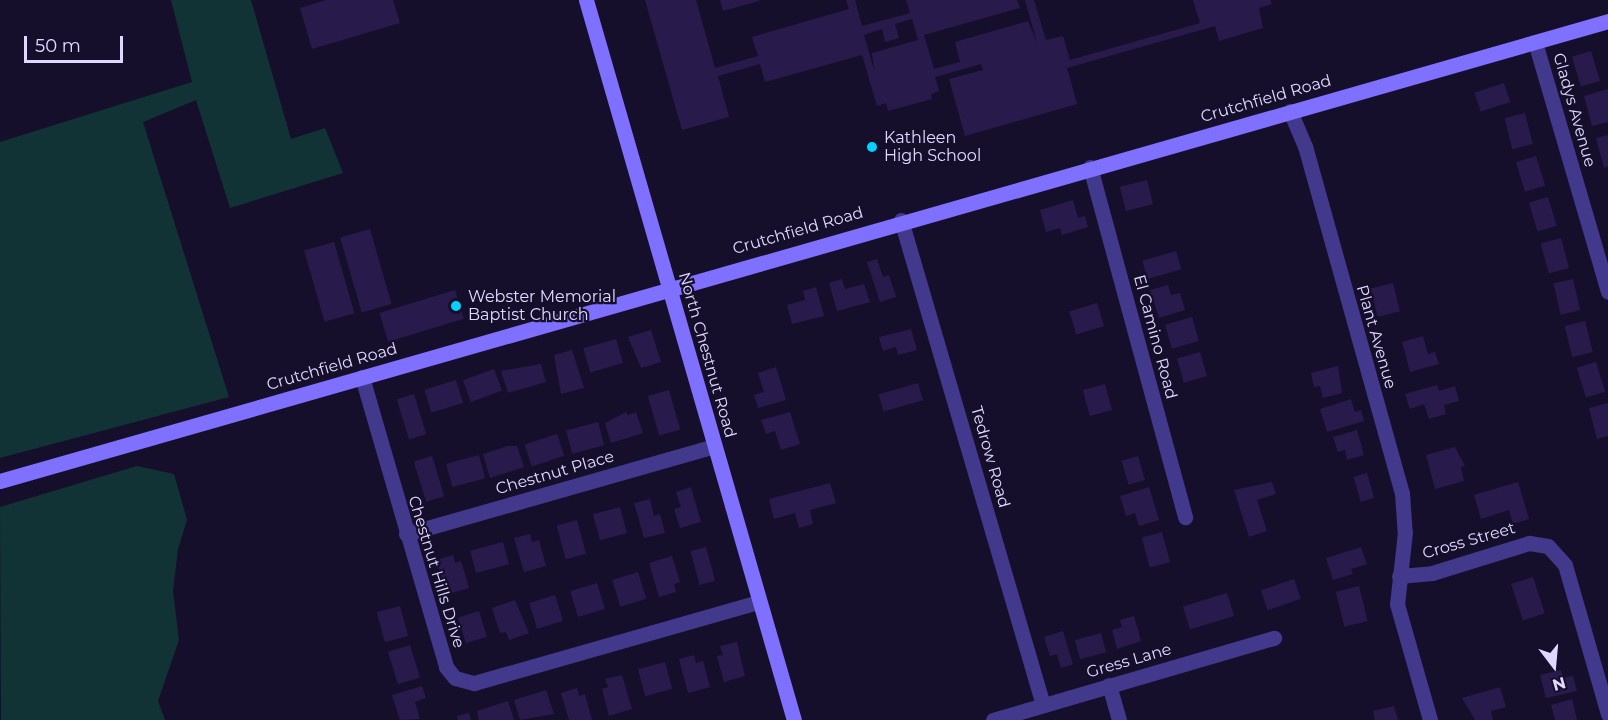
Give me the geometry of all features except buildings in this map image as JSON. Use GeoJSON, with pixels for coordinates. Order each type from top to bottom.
{"type":"FeatureCollection","features":[{"type":"Feature","properties":{"kind":"street","name":"North Chestnut Road"},"geometry":{"type":"LineString","coordinates":[[586,0],[794,720]]}},
{"type":"Feature","properties":{"kind":"street","name":"Crutchfield Road"},"geometry":{"type":"LineString","coordinates":[[0,481],[901,220],[1608,21]]}},
{"type":"Feature","properties":{"kind":"street","name":"Gladys Avenue"},"geometry":{"type":"LineString","coordinates":[[1535,42],[1608,292]]}},
{"type":"Feature","properties":{"kind":"street","name":"Plant Avenue"},"geometry":{"type":"LineString","coordinates":[[1290,111],[1305,146],[1402,493],[1405,532],[1397,604],[1430,720]]}},
{"type":"Feature","properties":{"kind":"street","name":"El Camino Road"},"geometry":{"type":"LineString","coordinates":[[1090,166],[1185,517]]}},
{"type":"Feature","properties":{"kind":"street","name":"Tedrow Road"},"geometry":{"type":"LineString","coordinates":[[901,220],[1043,705]]}},
{"type":"Feature","properties":{"kind":"street","name":"Chestnut Hills Drive"},"geometry":{"type":"LineString","coordinates":[[362,377],[446,667],[464,682],[474,683],[759,602]]}},
{"type":"Feature","properties":{"kind":"street","name":"Chestnut Place"},"geometry":{"type":"LineString","coordinates":[[406,534],[714,446]]}},
{"type":"Feature","properties":{"kind":"street","name":"Cross Street"},"geometry":{"type":"LineString","coordinates":[[1399,576],[1432,573],[1529,543],[1548,546],[1565,565],[1608,714]]}},
{"type":"Feature","properties":{"kind":"street","name":"Gress Lane"},"geometry":{"type":"LineString","coordinates":[[993,720],[1274,638]]}},
{"type":"Feature","properties":{"kind":"street"},"geometry":{"type":"LineString","coordinates":[[1109,686],[1119,720]]}},
{"type":"Feature","properties":{"kind":"green space"},"geometry":{"type":"Polygon","coordinates":[[[171,0],[251,0],[291,139],[325,128],[343,173],[230,208],[196,100],[143,122],[229,397],[0,458],[0,142],[192,82],[171,0]]]}},
{"type":"Feature","properties":{"kind":"green space"},"geometry":{"type":"Polygon","coordinates":[[[137,466],[174,474],[187,520],[178,549],[173,591],[179,640],[158,701],[165,720],[1,720],[0,507],[137,466]]]}},
{"type":"Feature","properties":{"kind":"place","name":"Kathleen High School"},"geometry":{"type":"Point","coordinates":[872,147]}},
{"type":"Feature","properties":{"kind":"place","name":"Webster Memorial Baptist Church"},"geometry":{"type":"Point","coordinates":[456,306]}}]}
